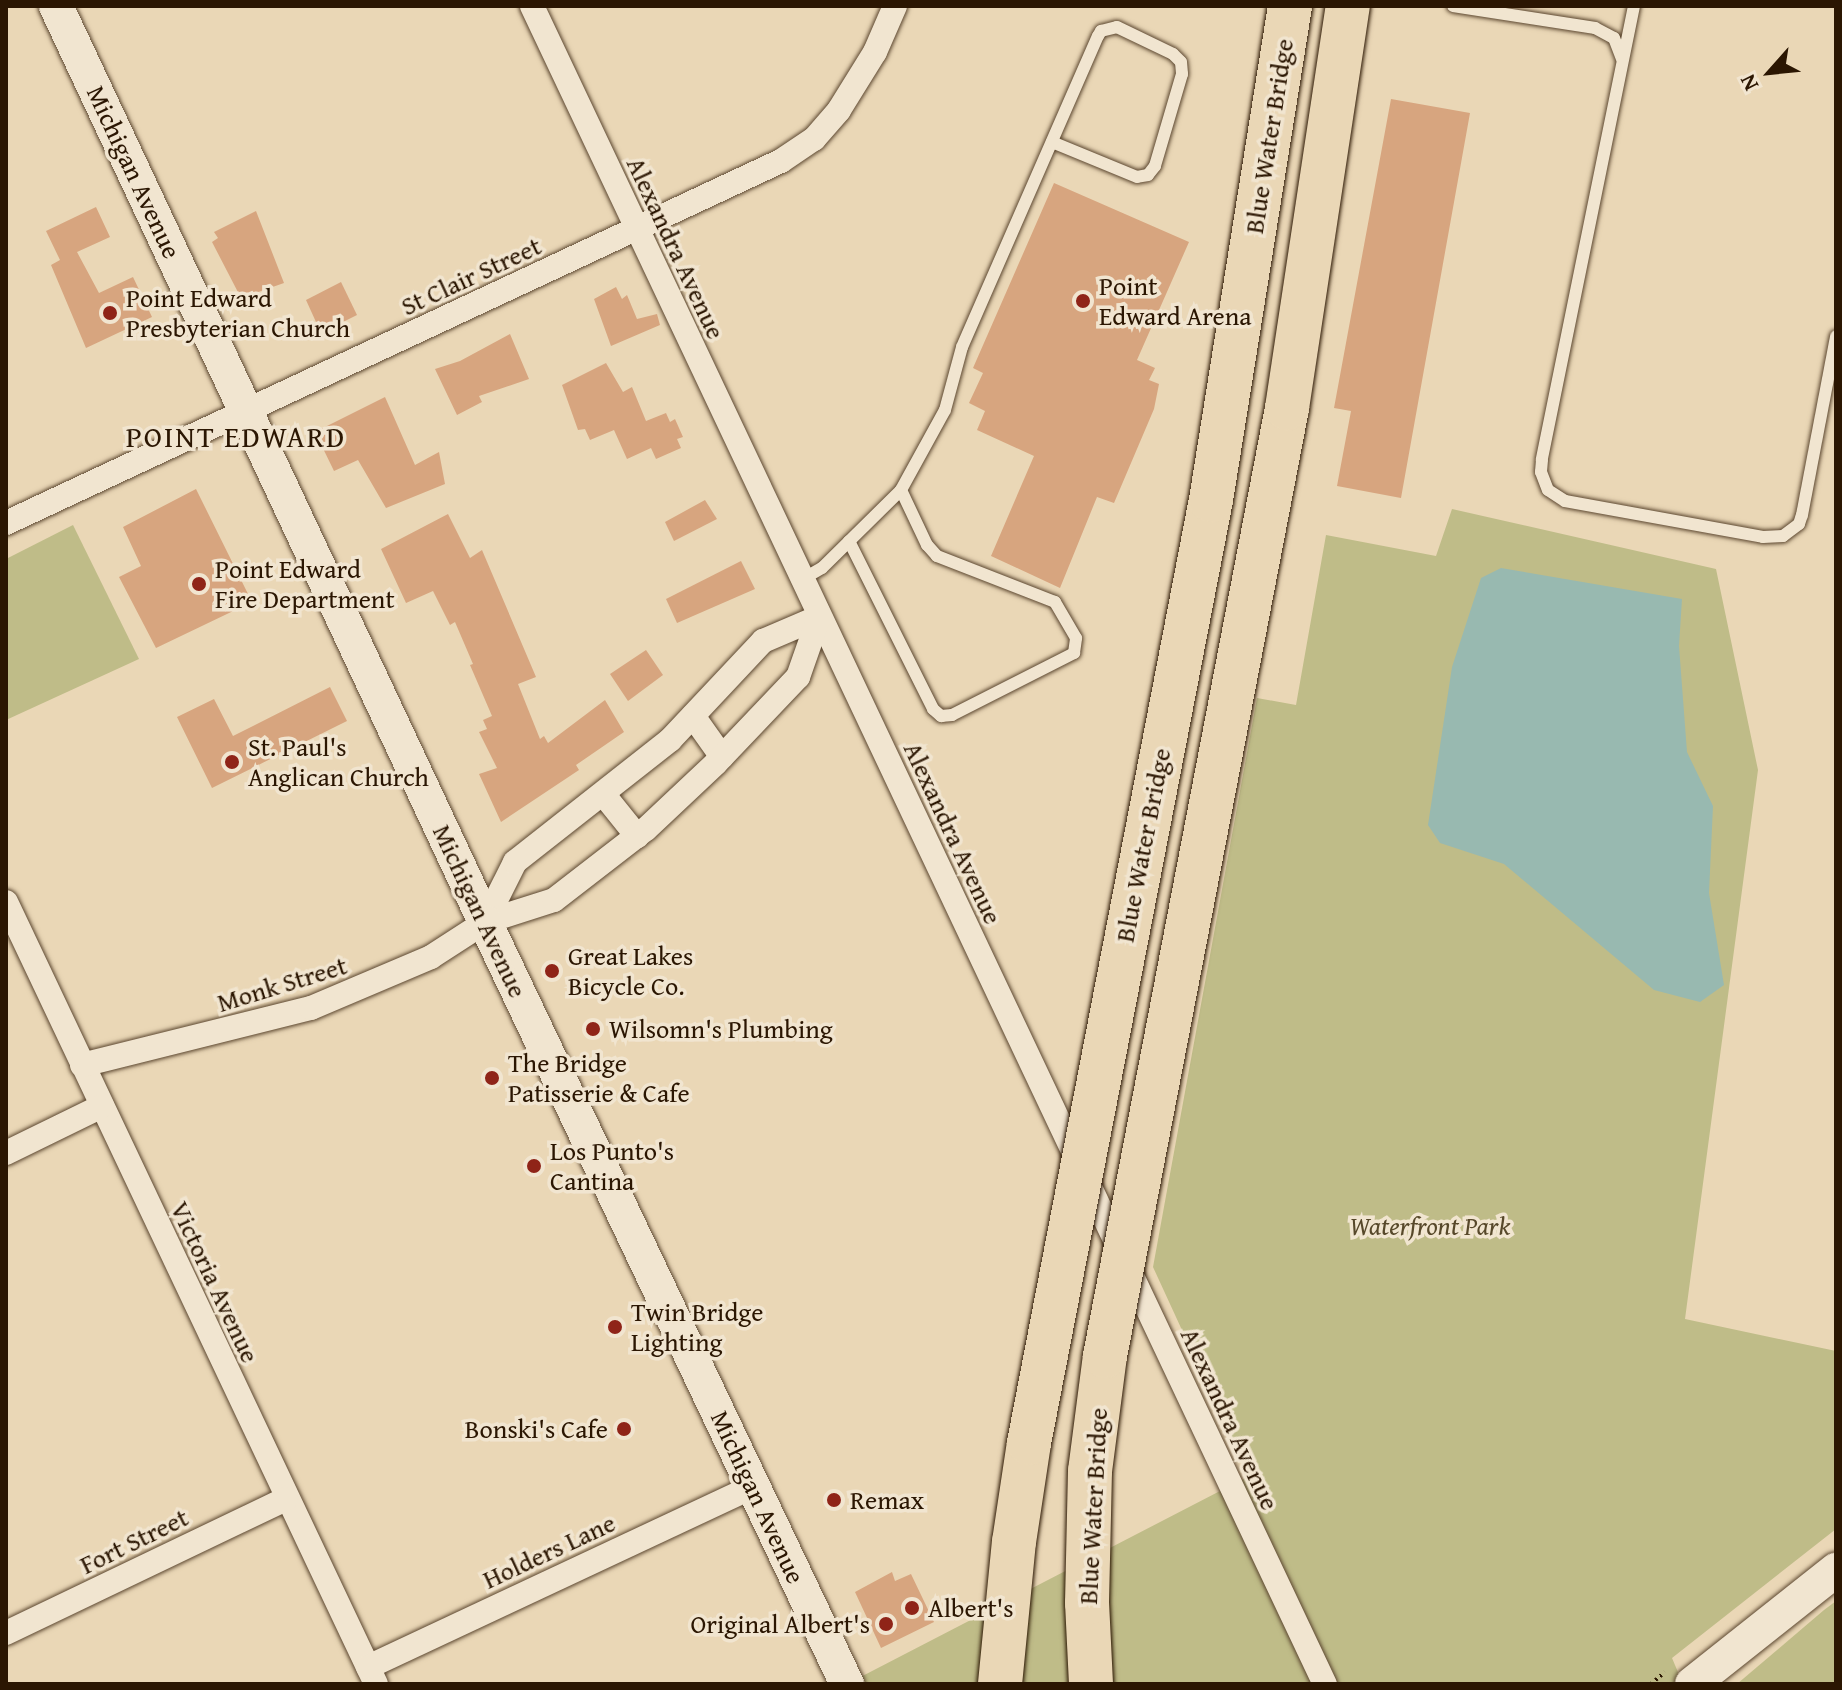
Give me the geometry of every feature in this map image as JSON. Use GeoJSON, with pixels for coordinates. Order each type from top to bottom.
{"type":"FeatureCollection","features":[{"type":"Feature","properties":{"kind":"highway","name":"Blue Water Bridge"},"geometry":{"type":"LineString","coordinates":[[1000,1684],[1014,1542],[1029,1443],[1211,500],[1290,6]]}},
{"type":"Feature","properties":{"kind":"highway","name":"Blue Water Bridge"},"geometry":{"type":"LineString","coordinates":[[1091,1684],[1087,1603],[1090,1471],[1105,1356],[1287,408],[1348,6]]}},
{"type":"Feature","properties":{"kind":"street","name":"Michigan Avenue"},"geometry":{"type":"LineString","coordinates":[[56,6],[485,922],[847,1684]]}},
{"type":"Feature","properties":{"kind":"street","name":"Alexandra Avenue"},"geometry":{"type":"LineString","coordinates":[[532,6],[1325,1684]]}},
{"type":"Feature","properties":{"kind":"street","name":"St Clair Street"},"geometry":{"type":"LineString","coordinates":[[6,523],[781,161],[814,139],[851,93],[895,6]]}},
{"type":"Feature","properties":{"kind":"street"},"geometry":{"type":"LineString","coordinates":[[485,922],[515,862],[604,795],[693,716],[763,641],[819,617]]}},
{"type":"Feature","properties":{"kind":"street","name":"Monk Street"},"geometry":{"type":"LineString","coordinates":[[82,1065],[311,1008],[431,957],[485,922],[554,900],[637,836],[722,757],[798,677],[819,617]]}},
{"type":"Feature","properties":{"kind":"street"},"geometry":{"type":"LineString","coordinates":[[693,716],[722,757]]}},
{"type":"Feature","properties":{"kind":"street"},"geometry":{"type":"LineString","coordinates":[[604,795],[637,836]]}},
{"type":"Feature","properties":{"kind":"street","name":"Victoria Avenue"},"geometry":{"type":"LineString","coordinates":[[6,902],[286,1499],[372,1675]]}},
{"type":"Feature","properties":{"kind":"street"},"geometry":{"type":"LineString","coordinates":[[6,1153],[102,1106]]}},
{"type":"Feature","properties":{"kind":"street","name":"Holders Lane"},"geometry":{"type":"LineString","coordinates":[[372,1675],[753,1487]]}},
{"type":"Feature","properties":{"kind":"street","name":"Fort Street"},"geometry":{"type":"LineString","coordinates":[[6,1633],[286,1499]]}},
{"type":"Feature","properties":{"kind":"street"},"geometry":{"type":"LineString","coordinates":[[1692,1684],[1836,1570]]}},
{"type":"Feature","properties":{"kind":"lane"},"geometry":{"type":"LineString","coordinates":[[1453,6],[1605,31],[1620,47],[1622,68]]}},
{"type":"Feature","properties":{"kind":"lane"},"geometry":{"type":"LineString","coordinates":[[1506,14],[1524,6]]}},
{"type":"Feature","properties":{"kind":"lane"},"geometry":{"type":"LineString","coordinates":[[1634,6],[1542,460],[1541,472],[1548,490],[1565,501],[1763,537],[1783,536],[1799,524],[1802,515],[1836,336]]}},
{"type":"Feature","properties":{"kind":"lane"},"geometry":{"type":"LineString","coordinates":[[801,580],[822,568],[901,490],[945,410],[962,347],[1098,36],[1106,27],[1117,27],[1173,54],[1181,62],[1182,74],[1155,166],[1148,175],[1137,177],[1052,142]]}},
{"type":"Feature","properties":{"kind":"lane"},"geometry":{"type":"LineString","coordinates":[[849,541],[933,709],[941,716],[952,715],[1074,653],[1076,638],[1055,602],[937,556],[927,545],[901,490]]}},
{"type":"Feature","properties":{"kind":"green space","name":"Waterfront Park"},"geometry":{"type":"Polygon","coordinates":[[[1452,509],[1716,569],[1758,770],[1685,1319],[1836,1351],[1836,1529],[1672,1658],[1683,1684],[847,1684],[1249,1476],[1153,1267],[1257,698],[1296,705],[1326,535],[1436,556],[1452,509]]]}},
{"type":"Feature","properties":{"kind":"green space"},"geometry":{"type":"Polygon","coordinates":[[[73,525],[139,659],[6,720],[6,559],[73,525]]]}},
{"type":"Feature","properties":{"kind":"green space"},"geometry":{"type":"Polygon","coordinates":[[[1836,1601],[1836,1684],[1737,1684],[1824,1610],[1836,1601]]]}},
{"type":"Feature","properties":{"kind":"water"},"geometry":{"type":"Polygon","coordinates":[[[1501,568],[1682,599],[1679,646],[1687,752],[1713,806],[1709,893],[1724,985],[1700,1002],[1654,990],[1504,864],[1440,843],[1428,825],[1452,667],[1481,578],[1501,568]]]}},
{"type":"Feature","properties":{"kind":"building"},"geometry":{"type":"Polygon","coordinates":[[[1391,99],[1470,113],[1401,498],[1337,486],[1351,411],[1334,408],[1391,99]]]}},
{"type":"Feature","properties":{"kind":"building","name":"Point Edward Arena"},"geometry":{"type":"Polygon","coordinates":[[[1054,183],[1189,242],[1137,360],[1155,368],[1149,380],[1159,384],[1154,409],[1114,503],[1097,497],[1060,588],[991,556],[1034,456],[977,430],[985,411],[969,403],[983,373],[973,368],[1054,183]]]}},
{"type":"Feature","properties":{"kind":"building"},"geometry":{"type":"Polygon","coordinates":[[[96,207],[110,237],[77,252],[99,293],[133,277],[152,317],[86,348],[51,265],[60,260],[46,231],[96,207]]]}},
{"type":"Feature","properties":{"kind":"building"},"geometry":{"type":"Polygon","coordinates":[[[256,211],[284,283],[241,298],[212,242],[218,238],[214,232],[256,211]]]}},
{"type":"Feature","properties":{"kind":"building"},"geometry":{"type":"Polygon","coordinates":[[[341,282],[357,315],[321,333],[306,300],[341,282]]]}},
{"type":"Feature","properties":{"kind":"building"},"geometry":{"type":"Polygon","coordinates":[[[616,287],[622,299],[627,295],[637,319],[657,314],[660,325],[611,346],[594,299],[616,287]]]}},
{"type":"Feature","properties":{"kind":"building"},"geometry":{"type":"Polygon","coordinates":[[[510,334],[529,379],[479,396],[482,402],[457,415],[435,369],[460,361],[510,334]]]}},
{"type":"Feature","properties":{"kind":"building"},"geometry":{"type":"Polygon","coordinates":[[[606,363],[623,392],[632,387],[646,421],[666,413],[670,422],[675,419],[683,437],[677,439],[681,448],[656,459],[651,448],[627,459],[614,430],[590,440],[585,429],[578,430],[562,385],[606,363]]]}},
{"type":"Feature","properties":{"kind":"building"},"geometry":{"type":"Polygon","coordinates":[[[385,397],[415,465],[439,452],[445,484],[386,508],[358,460],[334,471],[315,432],[385,397]]]}},
{"type":"Feature","properties":{"kind":"building"},"geometry":{"type":"Polygon","coordinates":[[[196,489],[252,602],[156,648],[119,577],[141,566],[123,527],[196,489]]]}},
{"type":"Feature","properties":{"kind":"building"},"geometry":{"type":"Polygon","coordinates":[[[705,500],[717,519],[674,541],[665,522],[705,500]]]}},
{"type":"Feature","properties":{"kind":"building"},"geometry":{"type":"Polygon","coordinates":[[[448,514],[470,558],[482,550],[536,677],[518,684],[540,739],[544,736],[548,743],[605,700],[624,732],[576,765],[579,770],[501,822],[479,774],[497,768],[479,732],[487,729],[483,720],[492,716],[455,622],[450,625],[433,591],[406,603],[381,549],[448,514]]]}},
{"type":"Feature","properties":{"kind":"building"},"geometry":{"type":"Polygon","coordinates":[[[741,561],[755,589],[677,623],[666,599],[741,561]]]}},
{"type":"Feature","properties":{"kind":"building"},"geometry":{"type":"Polygon","coordinates":[[[646,650],[663,675],[628,701],[610,674],[646,650]]]}},
{"type":"Feature","properties":{"kind":"building","name":"St. Paul's Anglican Church"},"geometry":{"type":"Polygon","coordinates":[[[330,687],[347,721],[212,788],[177,717],[214,699],[233,736],[330,687]]]}},
{"type":"Feature","properties":{"kind":"building"},"geometry":{"type":"Polygon","coordinates":[[[892,1572],[895,1581],[911,1574],[934,1622],[881,1648],[855,1592],[892,1572]]]}},
{"type":"Feature","properties":{"kind":"place","name":"Point Edward Arena"},"geometry":{"type":"Point","coordinates":[1083,301]}},
{"type":"Feature","properties":{"kind":"place","name":"Point Edward Presbyterian Church"},"geometry":{"type":"Point","coordinates":[110,313]}},
{"type":"Feature","properties":{"kind":"place","name":"Point Edward Fire Department"},"geometry":{"type":"Point","coordinates":[199,584]}},
{"type":"Feature","properties":{"kind":"place","name":"St. Paul's Anglican Church"},"geometry":{"type":"Point","coordinates":[232,762]}},
{"type":"Feature","properties":{"kind":"place","name":"Great Lakes Bicycle Co."},"geometry":{"type":"Point","coordinates":[552,971]}},
{"type":"Feature","properties":{"kind":"place","name":"Wilsomn's Plumbing"},"geometry":{"type":"Point","coordinates":[593,1029]}},
{"type":"Feature","properties":{"kind":"place","name":"The Bridge Patisserie & Cafe"},"geometry":{"type":"Point","coordinates":[492,1078]}},
{"type":"Feature","properties":{"kind":"place","name":"Los Punto's Cantina"},"geometry":{"type":"Point","coordinates":[534,1166]}},
{"type":"Feature","properties":{"kind":"place","name":"Twin Bridge Lighting"},"geometry":{"type":"Point","coordinates":[615,1327]}},
{"type":"Feature","properties":{"kind":"place","name":"Bonski's Cafe"},"geometry":{"type":"Point","coordinates":[624,1429]}},
{"type":"Feature","properties":{"kind":"place","name":"Remax"},"geometry":{"type":"Point","coordinates":[834,1500]}},
{"type":"Feature","properties":{"kind":"place","name":"Albert's"},"geometry":{"type":"Point","coordinates":[912,1608]}},
{"type":"Feature","properties":{"kind":"place","name":"Original Albert's"},"geometry":{"type":"Point","coordinates":[886,1624]}},
{"type":"Feature","properties":{"kind":"district","name":"POINT EDWARD"},"geometry":{"type":"Point","coordinates":[236,436]}}]}
